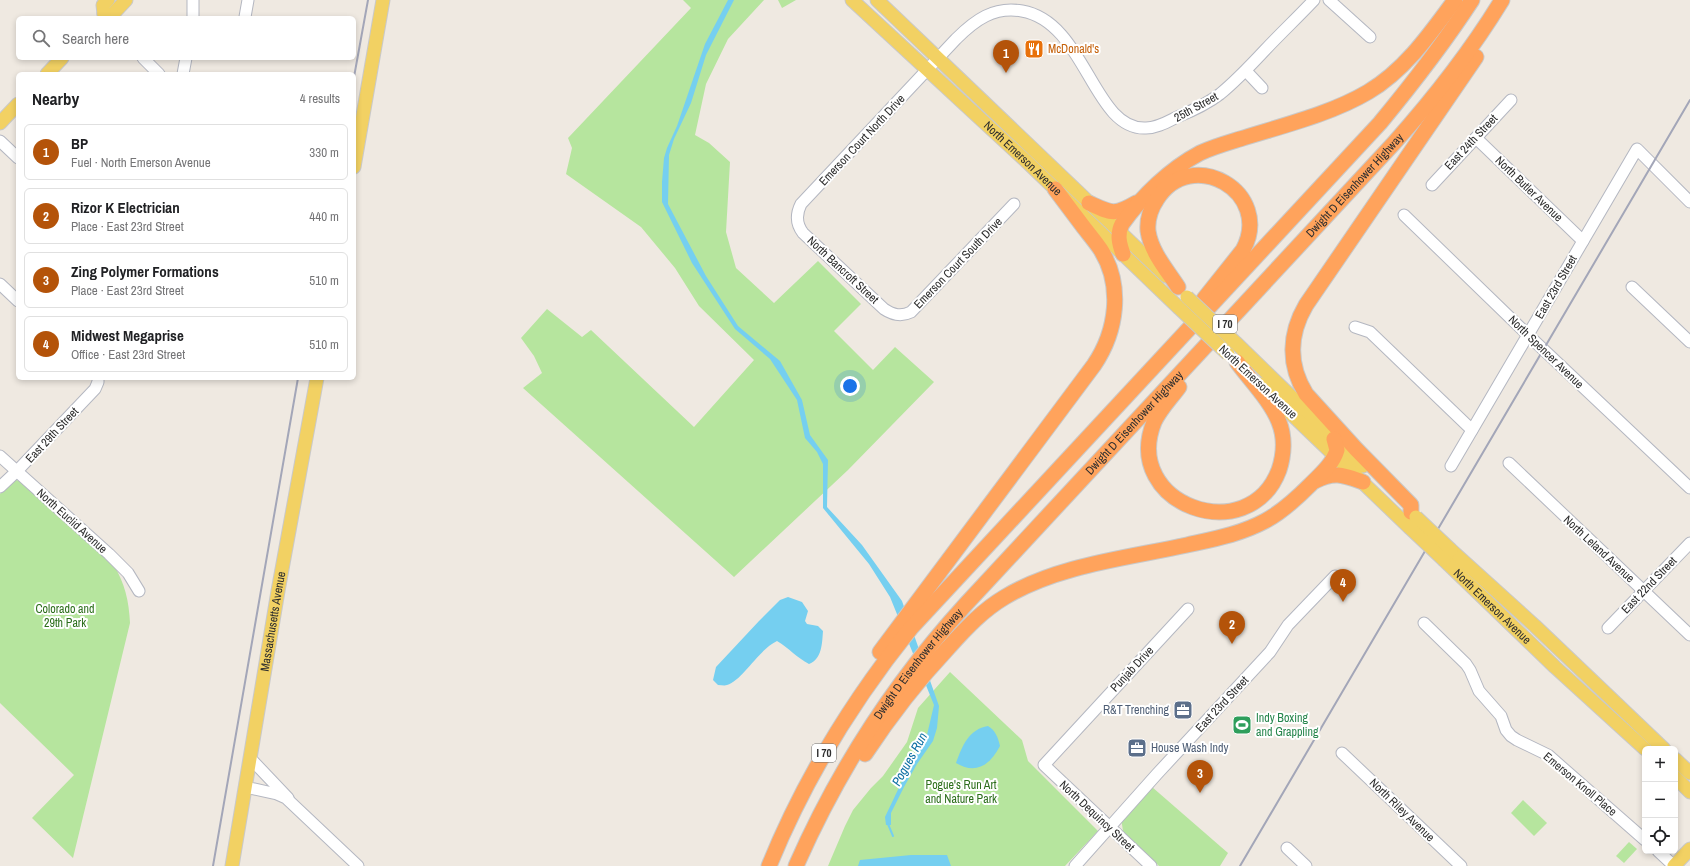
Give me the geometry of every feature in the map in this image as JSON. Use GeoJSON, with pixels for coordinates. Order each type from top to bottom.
{"type":"FeatureCollection","features":[{"type":"Feature","properties":{"kind":"highway"},"geometry":{"type":"LineString","coordinates":[[1123,254],[1118,240],[1119,231],[1124,221],[1142,200],[1173,171],[1201,152],[1336,107],[1368,92],[1405,62],[1427,37],[1455,0]]}},
{"type":"Feature","properties":{"kind":"highway","name":"Dwight D Eisenhower Highway"},"geometry":{"type":"LineString","coordinates":[[892,643],[926,610],[1380,123],[1415,81],[1452,32],[1472,0]]}},
{"type":"Feature","properties":{"kind":"highway","name":"Dwight D Eisenhower Highway"},"geometry":{"type":"LineString","coordinates":[[797,865],[815,823],[840,775],[877,716],[904,677],[936,638],[1412,122],[1459,64],[1502,0]]}},
{"type":"Feature","properties":{"kind":"highway"},"geometry":{"type":"LineString","coordinates":[[1412,519],[1411,505],[1356,449],[1306,394],[1300,383],[1294,365],[1292,348],[1294,330],[1300,315],[1310,299],[1472,64],[1505,0]]}},
{"type":"Feature","properties":{"kind":"highway"},"geometry":{"type":"LineString","coordinates":[[1130,392],[1240,255],[1247,241],[1250,221],[1246,205],[1235,189],[1216,178],[1194,175],[1176,181],[1162,192],[1150,212],[1148,226],[1151,241],[1157,254],[1183,292]]}},
{"type":"Feature","properties":{"kind":"highway"},"geometry":{"type":"LineString","coordinates":[[892,643],[922,595],[1094,365],[1109,338],[1115,304],[1113,283],[1108,263],[1096,243],[1055,189]]}},
{"type":"Feature","properties":{"kind":"highway"},"geometry":{"type":"LineString","coordinates":[[1089,203],[1106,210],[1117,212],[1124,211],[1142,200]]}},
{"type":"Feature","properties":{"kind":"highway"},"geometry":{"type":"LineString","coordinates":[[1232,358],[1269,405],[1279,421],[1283,442],[1280,466],[1270,487],[1248,505],[1223,512],[1208,512],[1194,509],[1174,498],[1158,480],[1151,461],[1150,437],[1155,420],[1161,410],[1242,307]]}},
{"type":"Feature","properties":{"kind":"highway"},"geometry":{"type":"LineString","coordinates":[[797,865],[875,738],[910,692],[941,655],[966,628],[985,611],[1006,597],[1030,584],[1053,575],[1078,568],[1206,541],[1238,532],[1265,521],[1298,497],[1331,463],[1338,447],[1334,439]]}},
{"type":"Feature","properties":{"kind":"highway"},"geometry":{"type":"LineString","coordinates":[[1312,483],[1334,474],[1347,476],[1363,482]]}},
{"type":"Feature","properties":{"kind":"highway","name":"I 70"},"geometry":{"type":"LineString","coordinates":[[769,866],[798,801],[873,664],[892,643]]}},
{"type":"Feature","properties":{"kind":"main road"},"geometry":{"type":"LineString","coordinates":[[102,16],[103,5],[108,0]]}},
{"type":"Feature","properties":{"kind":"main road"},"geometry":{"type":"LineString","coordinates":[[107,16],[112,15],[126,0]]}},
{"type":"Feature","properties":{"kind":"main road"},"geometry":{"type":"LineString","coordinates":[[356,155],[383,0]]}},
{"type":"Feature","properties":{"kind":"main road","name":"North Emerson Avenue"},"geometry":{"type":"LineString","coordinates":[[852,0],[932,64],[1119,231],[1334,439],[1555,667],[1642,746]]}},
{"type":"Feature","properties":{"kind":"main road","name":"North Emerson Avenue"},"geometry":{"type":"LineString","coordinates":[[877,0],[932,64],[1055,189],[1363,482],[1412,519]]}},
{"type":"Feature","properties":{"kind":"main road"},"geometry":{"type":"LineString","coordinates":[[49,72],[60,60]]}},
{"type":"Feature","properties":{"kind":"main road"},"geometry":{"type":"LineString","coordinates":[[0,123],[16,106]]}},
{"type":"Feature","properties":{"kind":"main road","name":"Massachusetts Avenue"},"geometry":{"type":"LineString","coordinates":[[232,866],[278,591],[317,380]]}},
{"type":"Feature","properties":{"kind":"main road","name":"North Emerson Avenue"},"geometry":{"type":"LineString","coordinates":[[1448,555],[1535,626],[1661,746]]}},
{"type":"Feature","properties":{"kind":"main road"},"geometry":{"type":"LineString","coordinates":[[1678,762],[1690,773]]}},
{"type":"Feature","properties":{"kind":"main road"},"geometry":{"type":"LineString","coordinates":[[1678,780],[1690,792]]}},
{"type":"Feature","properties":{"kind":"main road"},"geometry":{"type":"LineString","coordinates":[[1674,866],[1690,850]]}},
{"type":"Feature","properties":{"kind":"street"},"geometry":{"type":"LineString","coordinates":[[193,0],[193,16]]}},
{"type":"Feature","properties":{"kind":"street"},"geometry":{"type":"LineString","coordinates":[[245,16],[248,0]]}},
{"type":"Feature","properties":{"kind":"street","name":"25th Street"},"geometry":{"type":"LineString","coordinates":[[1139,128],[1156,127],[1200,107],[1219,94],[1246,71],[1314,0]]}},
{"type":"Feature","properties":{"kind":"street"},"geometry":{"type":"LineString","coordinates":[[1329,0],[1370,38]]}},
{"type":"Feature","properties":{"kind":"street","name":"Emerson Court North Drive"},"geometry":{"type":"LineString","coordinates":[[797,218],[801,204],[965,30],[985,15],[999,11],[1012,10],[1031,13],[1046,20],[1063,35],[1114,115],[1128,125],[1139,128]]}},
{"type":"Feature","properties":{"kind":"street"},"geometry":{"type":"LineString","coordinates":[[145,60],[157,72]]}},
{"type":"Feature","properties":{"kind":"street"},"geometry":{"type":"LineString","coordinates":[[183,72],[186,60]]}},
{"type":"Feature","properties":{"kind":"street"},"geometry":{"type":"LineString","coordinates":[[1246,71],[1262,88]]}},
{"type":"Feature","properties":{"kind":"street","name":"East 24th Street"},"geometry":{"type":"LineString","coordinates":[[1432,185],[1511,100]]}},
{"type":"Feature","properties":{"kind":"street","name":"North Butler Avenue"},"geometry":{"type":"LineString","coordinates":[[1476,138],[1583,241]]}},
{"type":"Feature","properties":{"kind":"street"},"geometry":{"type":"LineString","coordinates":[[0,141],[16,156]]}},
{"type":"Feature","properties":{"kind":"street","name":"East 23rd Street"},"geometry":{"type":"LineString","coordinates":[[1451,466],[1637,150],[1690,202]]}},
{"type":"Feature","properties":{"kind":"street","name":"Emerson Court South Drive"},"geometry":{"type":"LineString","coordinates":[[898,315],[911,312],[1014,204]]}},
{"type":"Feature","properties":{"kind":"street","name":"North Spencer Avenue"},"geometry":{"type":"LineString","coordinates":[[1404,215],[1690,488]]}},
{"type":"Feature","properties":{"kind":"street","name":"North Bancroft Street"},"geometry":{"type":"LineString","coordinates":[[797,218],[803,233],[884,309],[898,315]]}},
{"type":"Feature","properties":{"kind":"street"},"geometry":{"type":"LineString","coordinates":[[0,284],[16,299]]}},
{"type":"Feature","properties":{"kind":"street"},"geometry":{"type":"LineString","coordinates":[[1632,287],[1690,342]]}},
{"type":"Feature","properties":{"kind":"street"},"geometry":{"type":"LineString","coordinates":[[1355,327],[1370,332],[1472,430]]}},
{"type":"Feature","properties":{"kind":"street","name":"East 29th Street"},"geometry":{"type":"LineString","coordinates":[[0,487],[95,389],[98,380]]}},
{"type":"Feature","properties":{"kind":"street","name":"North Euclid Avenue"},"geometry":{"type":"LineString","coordinates":[[0,456],[109,554],[128,573],[139,591]]}},
{"type":"Feature","properties":{"kind":"street","name":"North Leland Avenue"},"geometry":{"type":"LineString","coordinates":[[1509,463],[1690,636]]}},
{"type":"Feature","properties":{"kind":"street","name":"East 22nd Street"},"geometry":{"type":"LineString","coordinates":[[1608,628],[1690,543]]}},
{"type":"Feature","properties":{"kind":"street","name":"East 23rd Street"},"geometry":{"type":"LineString","coordinates":[[1075,866],[1109,826],[1270,652],[1288,625],[1335,576]]}},
{"type":"Feature","properties":{"kind":"street","name":"Punjab Drive"},"geometry":{"type":"LineString","coordinates":[[1044,765],[1188,609]]}},
{"type":"Feature","properties":{"kind":"street","name":"Emerson Knoll Place"},"geometry":{"type":"LineString","coordinates":[[1424,623],[1466,664],[1479,691],[1500,716],[1506,730],[1511,736],[1548,755],[1642,837]]}},
{"type":"Feature","properties":{"kind":"street","name":"North Riley Avenue"},"geometry":{"type":"LineString","coordinates":[[1342,753],[1461,866]]}},
{"type":"Feature","properties":{"kind":"street"},"geometry":{"type":"LineString","coordinates":[[250,758],[292,803],[358,866]]}},
{"type":"Feature","properties":{"kind":"street","name":"North Dequincy Street"},"geometry":{"type":"LineString","coordinates":[[1044,765],[1151,866]]}},
{"type":"Feature","properties":{"kind":"street"},"geometry":{"type":"LineString","coordinates":[[246,787],[276,794],[292,803]]}},
{"type":"Feature","properties":{"kind":"street"},"geometry":{"type":"LineString","coordinates":[[1287,848],[1306,866]]}},
{"type":"Feature","properties":{"kind":"street"},"geometry":{"type":"LineString","coordinates":[[1661,854],[1674,866]]}},
{"type":"Feature","properties":{"kind":"green space"},"geometry":{"type":"Polygon","coordinates":[[[683,0],[764,0],[728,39],[706,84],[695,135],[709,143],[730,162],[726,232],[736,268],[774,303],[818,261],[861,304],[834,331],[873,370],[895,347],[934,382],[848,470],[734,577],[523,388],[542,373],[534,356],[521,338],[547,309],[582,337],[591,330],[694,427],[754,360],[699,306],[675,268],[641,227],[566,174],[572,148],[568,138],[691,8],[683,0]]]}},
{"type":"Feature","properties":{"kind":"green space"},"geometry":{"type":"Polygon","coordinates":[[[778,0],[796,0],[782,8],[778,0]]]}},
{"type":"Feature","properties":{"kind":"green space","name":"Colorado and 29th Park"},"geometry":{"type":"Polygon","coordinates":[[[12,481],[20,481],[113,564],[126,592],[129,607],[130,623],[73,858],[32,818],[74,775],[0,703],[0,494],[12,481]]]}},
{"type":"Feature","properties":{"kind":"green space","name":"Pogue's Run Art and Nature Park"},"geometry":{"type":"Polygon","coordinates":[[[950,672],[1022,740],[1028,761],[1098,831],[1065,866],[828,866],[853,810],[883,776],[907,742],[918,708],[950,672]]]}},
{"type":"Feature","properties":{"kind":"green space"},"geometry":{"type":"Polygon","coordinates":[[[1152,787],[1228,853],[1220,866],[1159,866],[1123,831],[1121,818],[1152,787]]]}},
{"type":"Feature","properties":{"kind":"green space"},"geometry":{"type":"Polygon","coordinates":[[[1523,800],[1547,823],[1534,836],[1511,813],[1523,800]]]}},
{"type":"Feature","properties":{"kind":"green space"},"geometry":{"type":"Polygon","coordinates":[[[1629,842],[1637,849],[1624,863],[1616,856],[1629,842]]]}},
{"type":"Feature","properties":{"kind":"water"},"geometry":{"type":"Polygon","coordinates":[[[728,0],[734,0],[706,55],[691,103],[674,139],[669,155],[668,204],[706,276],[738,326],[780,361],[802,400],[810,435],[828,460],[827,507],[862,545],[902,601],[939,706],[937,728],[933,741],[917,764],[891,813],[891,825],[886,825],[885,817],[913,758],[926,739],[934,705],[890,597],[869,564],[823,508],[823,464],[817,452],[805,438],[797,400],[770,359],[735,329],[692,263],[662,202],[664,158],[667,148],[677,126],[705,44],[728,0]]]}},
{"type":"Feature","properties":{"kind":"water"},"geometry":{"type":"Polygon","coordinates":[[[788,597],[802,602],[808,611],[805,621],[807,624],[818,626],[823,631],[817,659],[809,664],[777,641],[763,651],[733,682],[726,685],[718,685],[713,680],[716,667],[780,600],[788,597]]]}},
{"type":"Feature","properties":{"kind":"water"},"geometry":{"type":"Polygon","coordinates":[[[988,726],[996,734],[1000,746],[992,758],[987,763],[976,768],[970,768],[956,763],[967,739],[976,731],[988,726]]]}},
{"type":"Feature","properties":{"kind":"water"},"geometry":{"type":"Polygon","coordinates":[[[911,855],[947,855],[951,866],[858,866],[860,860],[911,855]]]}},
{"type":"Feature","properties":{"kind":"waterway","name":"Pogues Run"},"geometry":{"type":"LineString","coordinates":[[888,824],[893,836]]}},
{"type":"Feature","properties":{"kind":"railway"},"geometry":{"type":"LineString","coordinates":[[355,72],[368,0]]}},
{"type":"Feature","properties":{"kind":"railway"},"geometry":{"type":"LineString","coordinates":[[1240,866],[1690,100]]}},
{"type":"Feature","properties":{"kind":"railway"},"geometry":{"type":"LineString","coordinates":[[213,866],[298,380]]}},
{"type":"Feature","properties":{"kind":"place","name":"McDonald's"},"geometry":{"type":"Point","coordinates":[1034,49]}},
{"type":"Feature","properties":{"kind":"place","name":"BP"},"geometry":{"type":"Point","coordinates":[1006,73]}},
{"type":"Feature","properties":{"kind":"place","name":"Midwest Megaprise"},"geometry":{"type":"Point","coordinates":[1343,602]}},
{"type":"Feature","properties":{"kind":"place","name":"Rizor K Electrician"},"geometry":{"type":"Point","coordinates":[1232,644]}},
{"type":"Feature","properties":{"kind":"place","name":"R&T Trenching"},"geometry":{"type":"Point","coordinates":[1183,710]}},
{"type":"Feature","properties":{"kind":"place","name":"Indy Boxing and Grappling"},"geometry":{"type":"Point","coordinates":[1242,725]}},
{"type":"Feature","properties":{"kind":"place","name":"House Wash Indy"},"geometry":{"type":"Point","coordinates":[1137,748]}},
{"type":"Feature","properties":{"kind":"place","name":"Zing Polymer Formations"},"geometry":{"type":"Point","coordinates":[1200,793]}}]}
